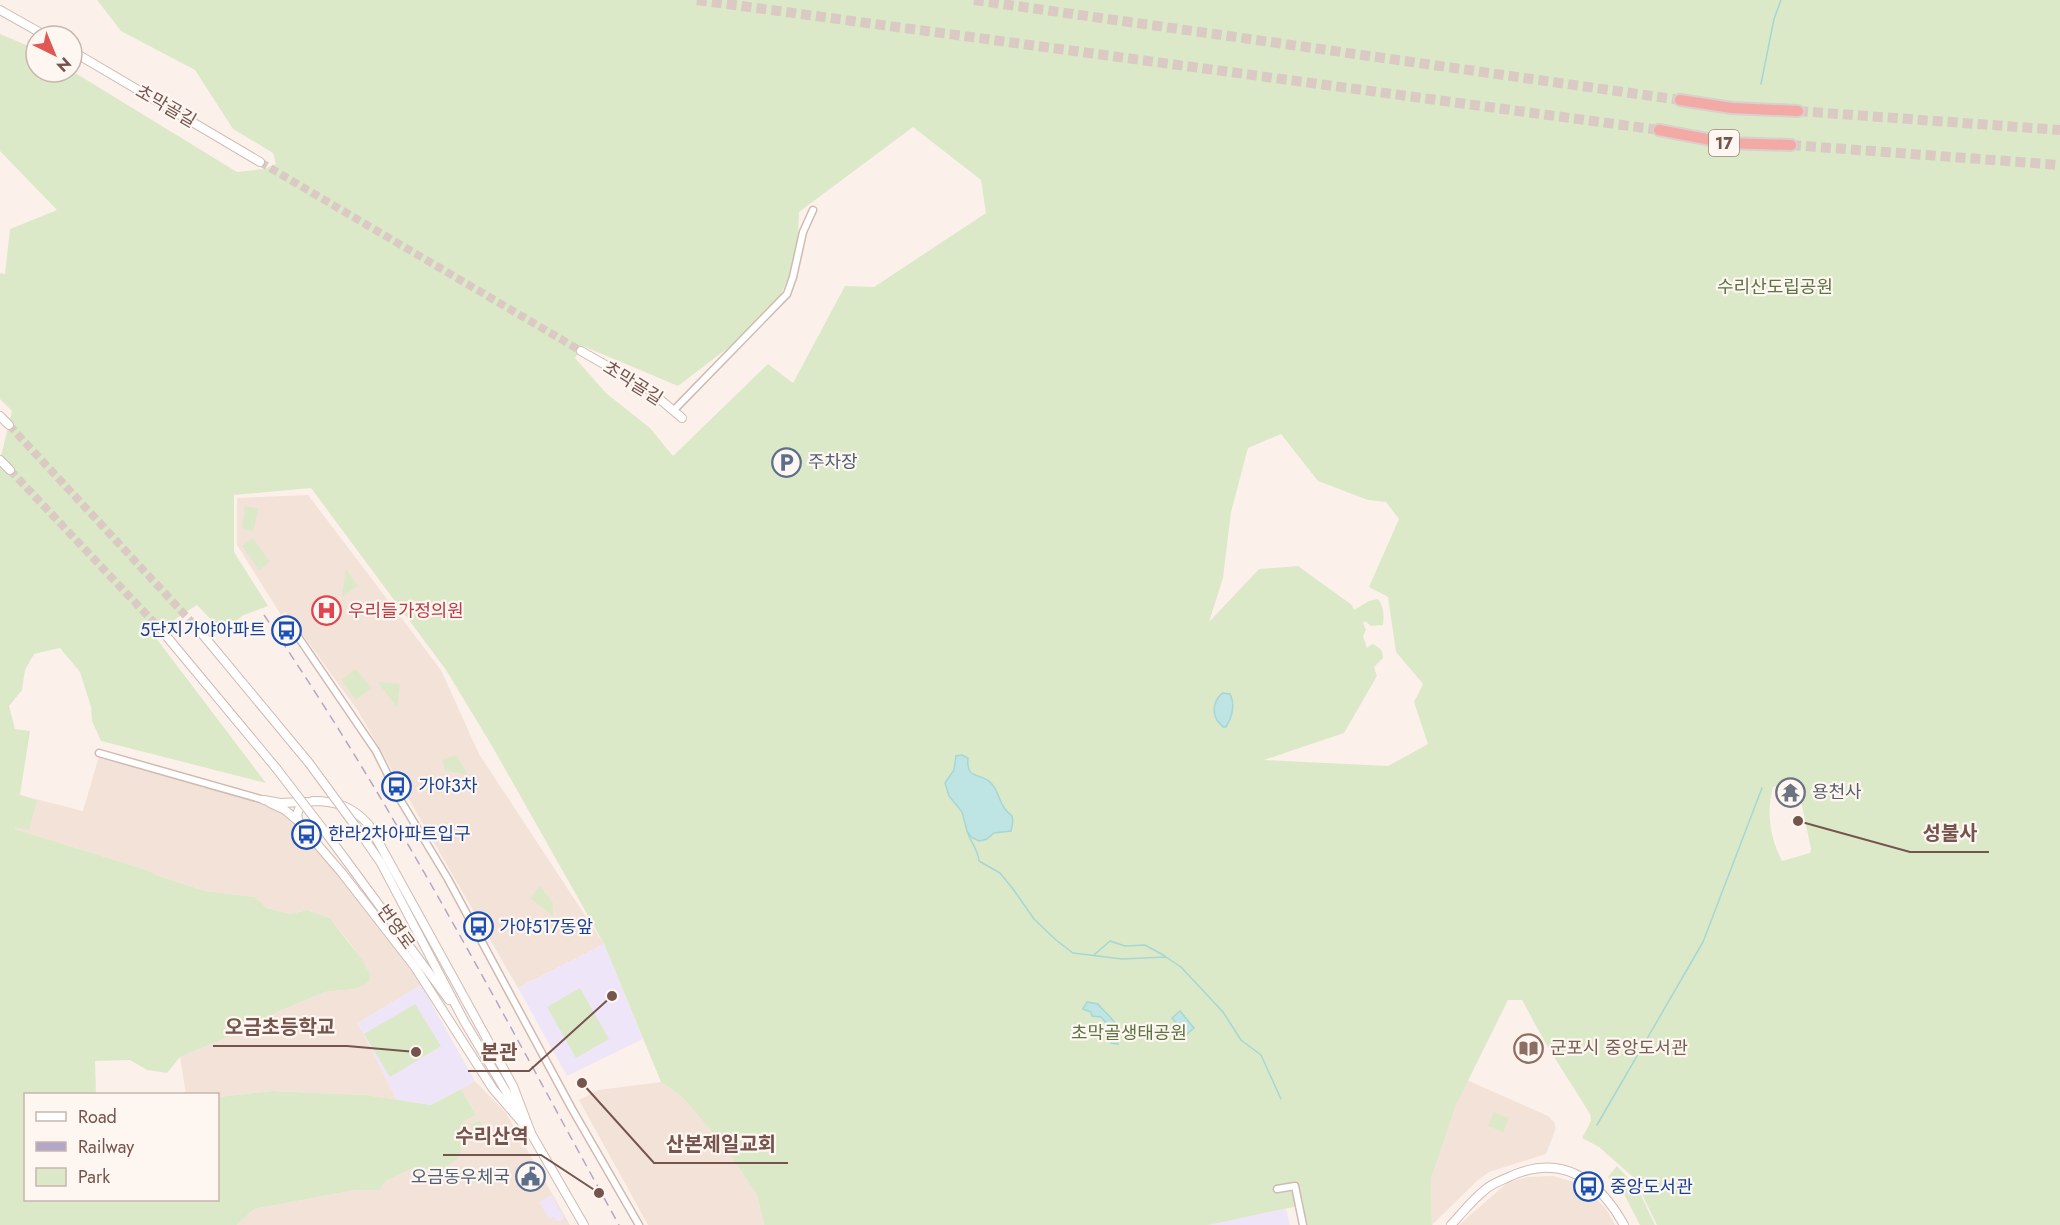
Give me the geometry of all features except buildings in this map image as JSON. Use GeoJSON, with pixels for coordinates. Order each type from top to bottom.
{"type":"FeatureCollection","features":[{"type":"Feature","properties":{"kind":"highway","name":"17"},"geometry":{"type":"LineString","coordinates":[[1680,100],[1732,108],[1798,111]]}},
{"type":"Feature","properties":{"kind":"highway","name":"17"},"geometry":{"type":"LineString","coordinates":[[1659,130],[1727,143],[1791,145]]}},
{"type":"Feature","properties":{"kind":"street"},"geometry":{"type":"LineString","coordinates":[[0,10],[25,24]]}},
{"type":"Feature","properties":{"kind":"street","name":"초막골길"},"geometry":{"type":"LineString","coordinates":[[84,58],[260,162]]}},
{"type":"Feature","properties":{"kind":"street"},"geometry":{"type":"LineString","coordinates":[[674,410],[787,294],[793,278],[803,232],[813,210]]}},
{"type":"Feature","properties":{"kind":"street","name":"초막골길"},"geometry":{"type":"LineString","coordinates":[[581,351],[649,390],[682,418]]}},
{"type":"Feature","properties":{"kind":"street"},"geometry":{"type":"LineString","coordinates":[[0,416],[9,425]]}},
{"type":"Feature","properties":{"kind":"street"},"geometry":{"type":"LineString","coordinates":[[0,460],[10,470]]}},
{"type":"Feature","properties":{"kind":"street"},"geometry":{"type":"LineString","coordinates":[[288,622],[376,751],[572,1109],[639,1225]]}},
{"type":"Feature","properties":{"kind":"street","name":"번영로"},"geometry":{"type":"LineString","coordinates":[[198,628],[309,763],[381,863],[464,1021],[584,1225]]}},
{"type":"Feature","properties":{"kind":"street","name":"번영로"},"geometry":{"type":"LineString","coordinates":[[163,632],[276,768],[464,1021]]}},
{"type":"Feature","properties":{"kind":"street"},"geometry":{"type":"LineString","coordinates":[[99,753],[264,800],[340,803],[353,809],[369,825],[513,1086],[531,1133]]}},
{"type":"Feature","properties":{"kind":"street"},"geometry":{"type":"LineString","coordinates":[[264,800],[285,810],[299,822],[414,967],[493,1089],[531,1133]]}},
{"type":"Feature","properties":{"kind":"street"},"geometry":{"type":"LineString","coordinates":[[299,822],[297,816],[301,805],[313,801]]}},
{"type":"Feature","properties":{"kind":"street"},"geometry":{"type":"LineString","coordinates":[[1451,1225],[1485,1189],[1517,1173],[1553,1168],[1571,1172],[1595,1187],[1616,1211],[1624,1225]]}},
{"type":"Feature","properties":{"kind":"street"},"geometry":{"type":"LineString","coordinates":[[1277,1189],[1295,1186],[1304,1225]]}},
{"type":"Feature","properties":{"kind":"shaded area"},"geometry":{"type":"Polygon","coordinates":[[[308,495],[441,670],[479,754],[604,944],[518,988],[358,711],[298,628],[285,612],[281,615],[237,545],[237,498],[308,495]]]}},
{"type":"Feature","properties":{"kind":"shaded area"},"geometry":{"type":"Polygon","coordinates":[[[99,756],[276,806],[295,823],[382,927],[421,985],[358,1023],[397,1100],[366,1095],[272,1091],[219,1097],[219,1093],[186,1093],[180,1057],[245,1030],[280,1011],[325,992],[355,989],[370,974],[330,918],[307,910],[290,914],[267,908],[255,897],[206,891],[15,829],[20,795],[83,811],[99,756]]]}},
{"type":"Feature","properties":{"kind":"shaded area"},"geometry":{"type":"Polygon","coordinates":[[[604,944],[643,1039],[567,1076],[518,988],[604,944]]]}},
{"type":"Feature","properties":{"kind":"shaded area"},"geometry":{"type":"Polygon","coordinates":[[[421,985],[475,1081],[431,1105],[397,1100],[358,1023],[421,985]]]}},
{"type":"Feature","properties":{"kind":"shaded area"},"geometry":{"type":"Polygon","coordinates":[[[1467,1080],[1548,1116],[1556,1128],[1546,1154],[1489,1172],[1432,1225],[1431,1179],[1467,1080]]]}},
{"type":"Feature","properties":{"kind":"shaded area"},"geometry":{"type":"Polygon","coordinates":[[[475,1081],[506,1113],[570,1225],[237,1225],[254,1209],[356,1190],[380,1190],[386,1181],[411,1169],[432,1171],[464,1141],[463,1122],[476,1115],[461,1089],[475,1081]]]}},
{"type":"Feature","properties":{"kind":"shaded area"},"geometry":{"type":"Polygon","coordinates":[[[661,1082],[682,1097],[725,1147],[757,1195],[764,1225],[648,1225],[579,1100],[598,1090],[661,1082]]]}},
{"type":"Feature","properties":{"kind":"shaded area"},"geometry":{"type":"Polygon","coordinates":[[[1553,1176],[1574,1182],[1592,1194],[1607,1210],[1615,1225],[1459,1225],[1507,1183],[1528,1177],[1553,1176]]]}},
{"type":"Feature","properties":{"kind":"shaded area"},"geometry":{"type":"Polygon","coordinates":[[[551,1195],[564,1218],[560,1221],[556,1221],[553,1217],[549,1219],[539,1202],[551,1195]]]}},
{"type":"Feature","properties":{"kind":"shaded area"},"geometry":{"type":"Polygon","coordinates":[[[1286,1209],[1290,1225],[1208,1225],[1208,1224],[1286,1209]]]}},
{"type":"Feature","properties":{"kind":"green space"},"geometry":{"type":"Polygon","coordinates":[[[97,0],[2060,0],[2060,1225],[1657,1225],[1634,1178],[1599,1147],[1582,1138],[1591,1121],[1590,1114],[1546,1044],[1522,1000],[1508,1000],[1456,1105],[1431,1179],[1432,1225],[1307,1225],[1303,1205],[1208,1225],[764,1225],[757,1195],[725,1147],[682,1097],[661,1082],[604,944],[492,746],[446,670],[311,488],[234,495],[234,552],[268,606],[244,615],[222,631],[197,605],[153,634],[266,783],[101,741],[92,721],[91,707],[80,672],[60,648],[34,654],[25,670],[22,690],[9,706],[15,729],[30,731],[20,795],[37,801],[29,830],[15,827],[15,829],[206,891],[255,897],[267,908],[290,914],[307,910],[330,918],[362,960],[370,974],[369,982],[355,989],[325,992],[280,1011],[245,1030],[180,1057],[167,1073],[147,1070],[130,1060],[95,1061],[96,1093],[24,1093],[24,1201],[219,1201],[219,1097],[272,1091],[366,1095],[431,1105],[461,1089],[476,1115],[463,1122],[464,1141],[458,1158],[440,1171],[411,1169],[386,1181],[380,1190],[356,1190],[254,1209],[237,1225],[0,1225],[0,460],[12,411],[0,399],[0,273],[5,274],[10,229],[57,210],[0,151],[0,34],[24,44],[24,84],[84,84],[84,78],[237,172],[264,169],[276,164],[273,153],[233,129],[195,70],[121,31],[97,0]],[[913,127],[799,212],[797,259],[775,307],[741,338],[678,386],[583,346],[575,358],[606,393],[650,428],[673,456],[768,364],[793,383],[845,286],[874,287],[986,213],[981,180],[913,127]],[[1281,434],[1248,448],[1231,512],[1223,578],[1209,622],[1259,569],[1298,566],[1352,605],[1354,610],[1369,601],[1378,599],[1383,615],[1383,625],[1371,626],[1365,621],[1363,623],[1366,630],[1363,636],[1367,648],[1372,644],[1377,646],[1383,658],[1374,667],[1377,676],[1344,733],[1264,760],[1388,766],[1428,744],[1414,702],[1423,684],[1396,652],[1388,597],[1369,587],[1399,519],[1386,502],[1368,500],[1318,481],[1281,434]],[[1797,782],[1773,787],[1770,825],[1782,861],[1810,853],[1797,782]]]}},
{"type":"Feature","properties":{"kind":"green space"},"geometry":{"type":"Polygon","coordinates":[[[245,506],[258,508],[254,531],[242,529],[245,506]]]}},
{"type":"Feature","properties":{"kind":"green space"},"geometry":{"type":"Polygon","coordinates":[[[253,538],[270,562],[259,570],[242,546],[253,538]]]}},
{"type":"Feature","properties":{"kind":"green space"},"geometry":{"type":"Polygon","coordinates":[[[346,569],[358,586],[342,597],[346,569]]]}},
{"type":"Feature","properties":{"kind":"green space"},"geometry":{"type":"Polygon","coordinates":[[[356,669],[371,688],[356,700],[341,680],[356,669]]]}},
{"type":"Feature","properties":{"kind":"green space"},"geometry":{"type":"Polygon","coordinates":[[[378,682],[400,684],[397,708],[378,682]]]}},
{"type":"Feature","properties":{"kind":"green space"},"geometry":{"type":"Polygon","coordinates":[[[456,755],[468,775],[445,770],[442,760],[456,755]]]}},
{"type":"Feature","properties":{"kind":"green space"},"geometry":{"type":"Polygon","coordinates":[[[540,886],[553,903],[553,916],[530,898],[540,886]]]}},
{"type":"Feature","properties":{"kind":"green space"},"geometry":{"type":"Polygon","coordinates":[[[580,988],[609,1039],[576,1058],[547,1007],[580,988]]]}},
{"type":"Feature","properties":{"kind":"green space"},"geometry":{"type":"Polygon","coordinates":[[[415,1004],[441,1046],[390,1077],[364,1034],[415,1004]]]}},
{"type":"Feature","properties":{"kind":"green space"},"geometry":{"type":"Polygon","coordinates":[[[1494,1112],[1509,1118],[1503,1132],[1488,1126],[1494,1112]]]}},
{"type":"Feature","properties":{"kind":"green space"},"geometry":{"type":"Polygon","coordinates":[[[480,1120],[487,1134],[475,1136],[470,1125],[480,1120]]]}},
{"type":"Feature","properties":{"kind":"green space"},"geometry":{"type":"Polygon","coordinates":[[[1617,1166],[1638,1189],[1655,1225],[1640,1225],[1624,1194],[1608,1177],[1617,1166]]]}},
{"type":"Feature","properties":{"kind":"water"},"geometry":{"type":"Polygon","coordinates":[[[1223,693],[1230,694],[1233,703],[1226,727],[1217,721],[1214,711],[1216,701],[1223,693]]]}},
{"type":"Feature","properties":{"kind":"water"},"geometry":{"type":"Polygon","coordinates":[[[962,755],[968,758],[969,770],[987,780],[997,792],[1003,806],[1012,816],[1011,831],[994,833],[987,839],[979,841],[971,837],[967,831],[962,812],[949,796],[945,783],[954,770],[956,756],[962,755]]]}},
{"type":"Feature","properties":{"kind":"water"},"geometry":{"type":"Polygon","coordinates":[[[1087,1002],[1098,1004],[1114,1022],[1117,1028],[1118,1044],[1111,1043],[1106,1034],[1107,1024],[1101,1017],[1092,1016],[1091,1012],[1083,1009],[1087,1002]]]}},
{"type":"Feature","properties":{"kind":"water"},"geometry":{"type":"Polygon","coordinates":[[[1180,1011],[1194,1028],[1186,1035],[1172,1018],[1180,1011]]]}},
{"type":"Feature","properties":{"kind":"waterway"},"geometry":{"type":"LineString","coordinates":[[1761,84],[1774,19],[1781,0]]}},
{"type":"Feature","properties":{"kind":"waterway"},"geometry":{"type":"LineString","coordinates":[[1597,1125],[1703,942],[1762,788]]}},
{"type":"Feature","properties":{"kind":"waterway"},"geometry":{"type":"LineString","coordinates":[[967,831],[979,861],[1000,873],[1034,919],[1073,953],[1122,959],[1166,957],[1181,967],[1223,1012],[1241,1040],[1261,1055],[1281,1099]]}},
{"type":"Feature","properties":{"kind":"waterway"},"geometry":{"type":"LineString","coordinates":[[1094,955],[1110,941],[1125,946],[1145,945],[1165,956]]}},
{"type":"Feature","properties":{"kind":"tunnel"},"geometry":{"type":"LineString","coordinates":[[697,0],[1659,130]]}},
{"type":"Feature","properties":{"kind":"tunnel"},"geometry":{"type":"LineString","coordinates":[[974,0],[1680,100]]}},
{"type":"Feature","properties":{"kind":"tunnel"},"geometry":{"type":"LineString","coordinates":[[1798,111],[2060,130]]}},
{"type":"Feature","properties":{"kind":"tunnel"},"geometry":{"type":"LineString","coordinates":[[1791,145],[2060,165]]}},
{"type":"Feature","properties":{"kind":"tunnel"},"geometry":{"type":"LineString","coordinates":[[260,162],[581,351]]}},
{"type":"Feature","properties":{"kind":"tunnel"},"geometry":{"type":"LineString","coordinates":[[9,425],[198,629]]}},
{"type":"Feature","properties":{"kind":"tunnel"},"geometry":{"type":"LineString","coordinates":[[10,470],[163,632]]}},
{"type":"Feature","properties":{"kind":"railway"},"geometry":{"type":"LineString","coordinates":[[264,615],[313,688],[405,839],[619,1225]]}},
{"type":"Feature","properties":{"kind":"place","name":"주차장"},"geometry":{"type":"Point","coordinates":[787,462]}},
{"type":"Feature","properties":{"kind":"place","name":"우리들가정의원"},"geometry":{"type":"Point","coordinates":[327,611]}},
{"type":"Feature","properties":{"kind":"place","name":"5단지가야아파트"},"geometry":{"type":"Point","coordinates":[287,630]}},
{"type":"Feature","properties":{"kind":"place","name":"가야3차"},"geometry":{"type":"Point","coordinates":[397,786]}},
{"type":"Feature","properties":{"kind":"place","name":"용천사"},"geometry":{"type":"Point","coordinates":[1791,792]}},
{"type":"Feature","properties":{"kind":"place","name":"성불사"},"geometry":{"type":"Point","coordinates":[1798,821]}},
{"type":"Feature","properties":{"kind":"place","name":"한라2차아파트입구"},"geometry":{"type":"Point","coordinates":[307,834]}},
{"type":"Feature","properties":{"kind":"place","name":"가야517동앞"},"geometry":{"type":"Point","coordinates":[478,927]}},
{"type":"Feature","properties":{"kind":"place","name":"본관"},"geometry":{"type":"Point","coordinates":[612,996]}},
{"type":"Feature","properties":{"kind":"place","name":"군포시 중앙도서관"},"geometry":{"type":"Point","coordinates":[1529,1048]}},
{"type":"Feature","properties":{"kind":"place","name":"오금초등학교"},"geometry":{"type":"Point","coordinates":[416,1052]}},
{"type":"Feature","properties":{"kind":"place","name":"산본제일교회"},"geometry":{"type":"Point","coordinates":[582,1083]}},
{"type":"Feature","properties":{"kind":"place","name":"오금동우체국"},"geometry":{"type":"Point","coordinates":[531,1177]}},
{"type":"Feature","properties":{"kind":"place","name":"중앙도서관"},"geometry":{"type":"Point","coordinates":[1589,1187]}},
{"type":"Feature","properties":{"kind":"place","name":"수리산역"},"geometry":{"type":"Point","coordinates":[599,1193]}},
{"type":"Feature","properties":{"kind":"park label","name":"수리산도립공원"},"geometry":{"type":"Point","coordinates":[1775,287]}},
{"type":"Feature","properties":{"kind":"park label","name":"초막골생태공원"},"geometry":{"type":"Point","coordinates":[1129,1033]}}]}
